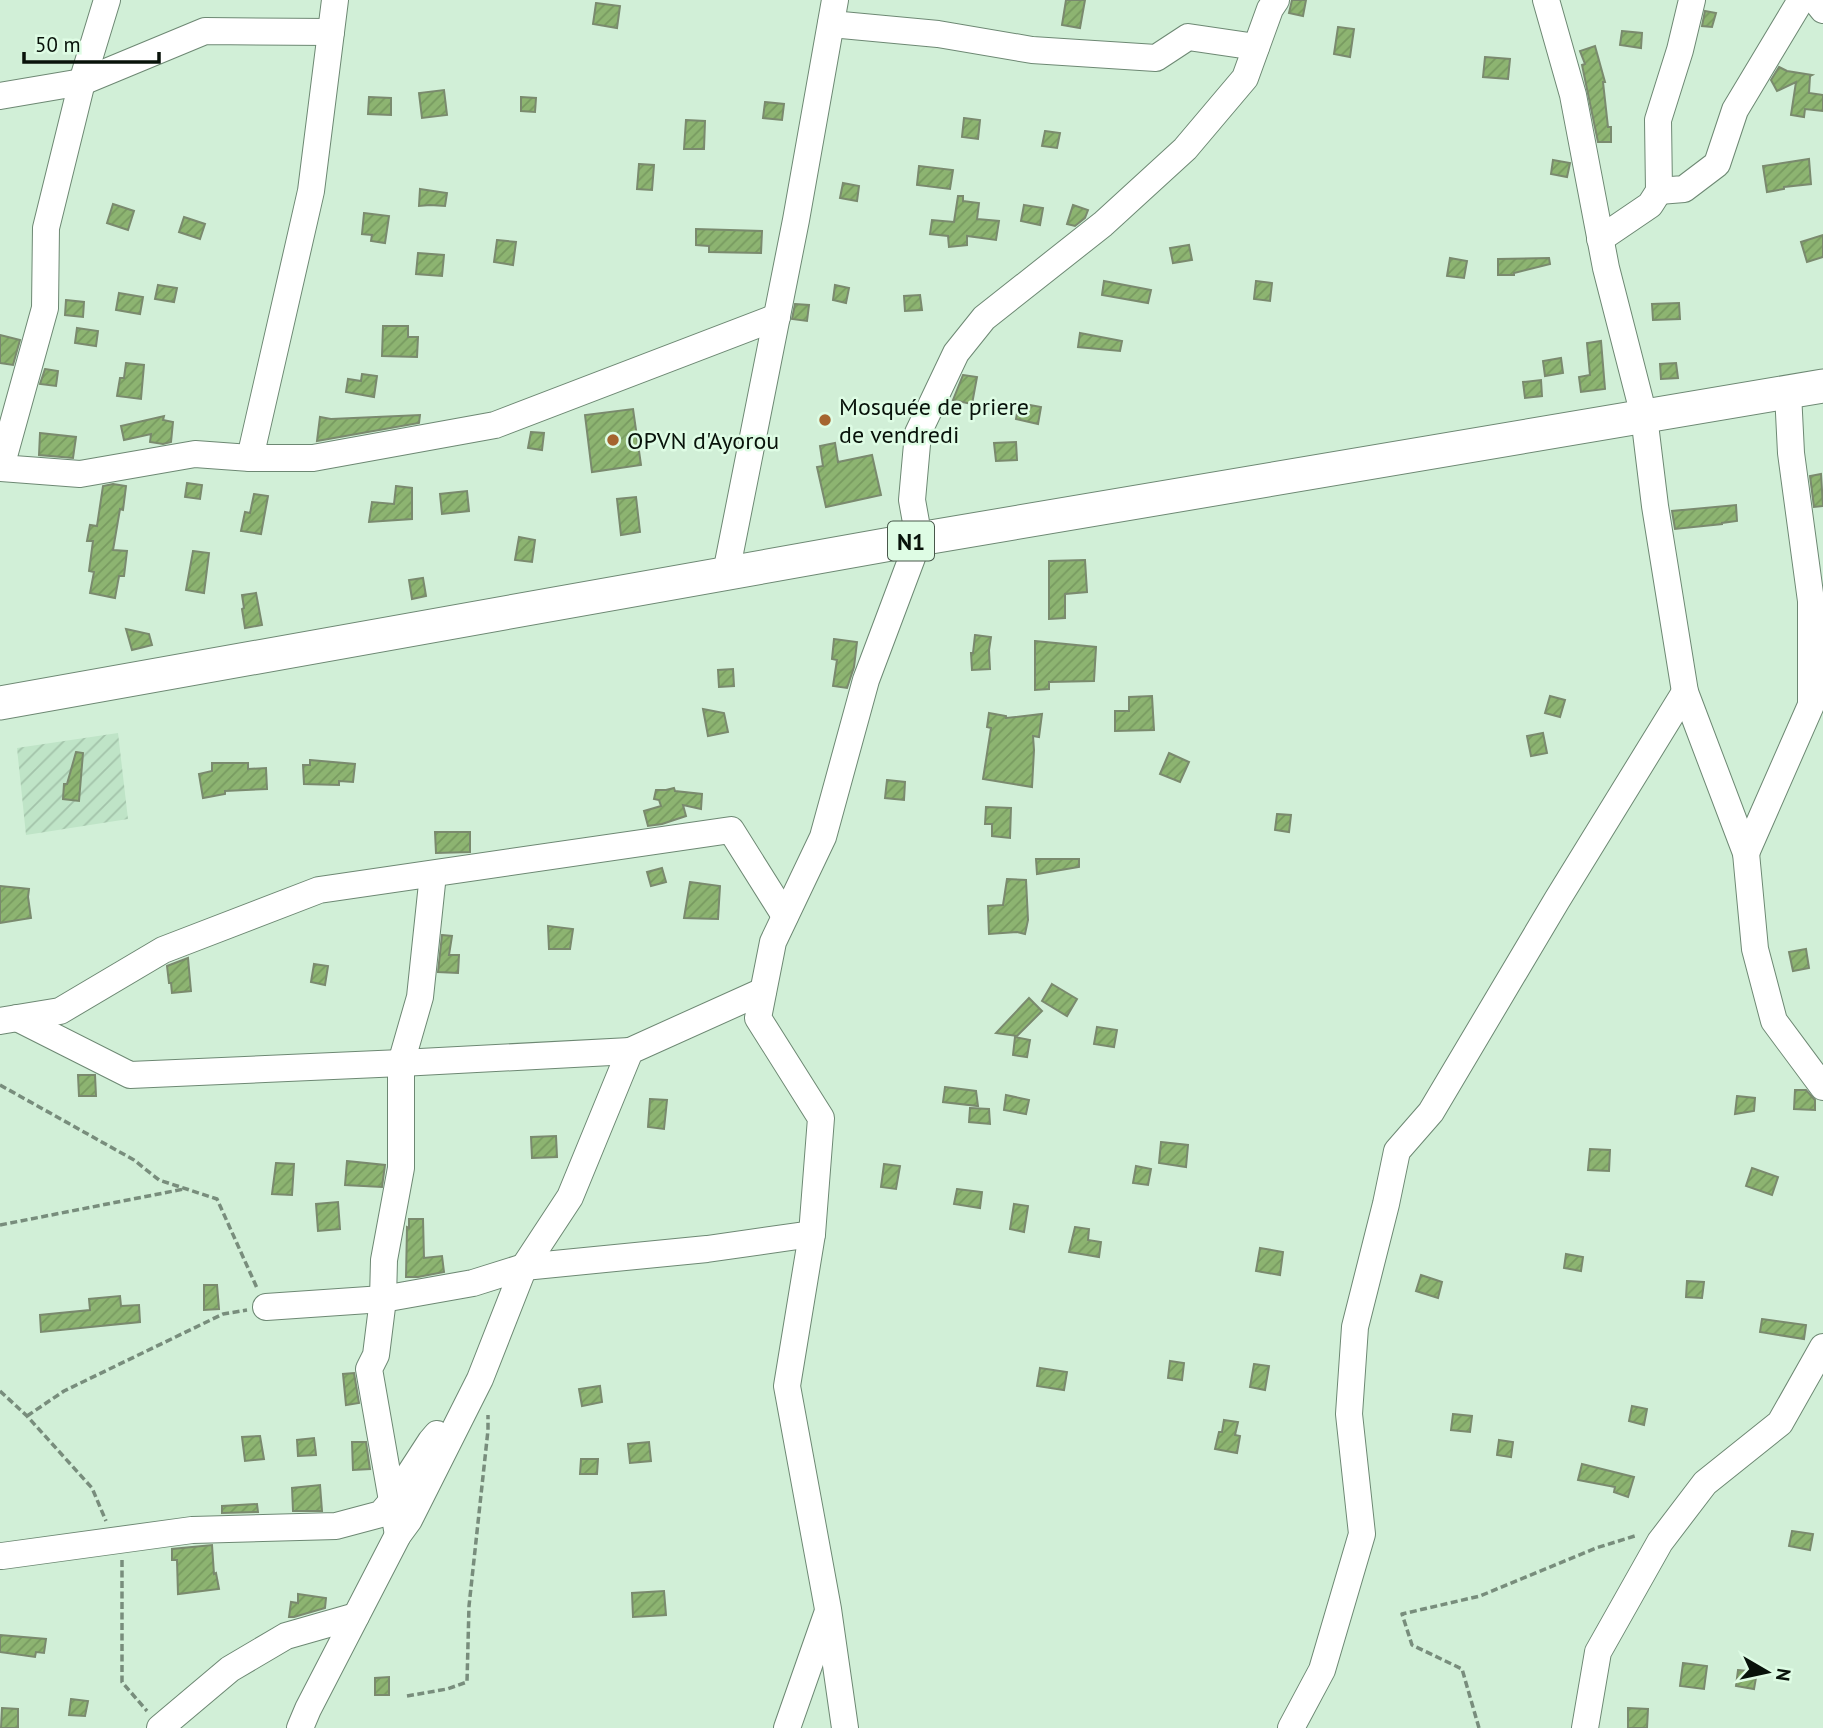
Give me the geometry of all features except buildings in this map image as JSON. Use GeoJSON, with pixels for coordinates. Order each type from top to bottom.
{"type":"FeatureCollection","features":[{"type":"Feature","properties":{"kind":"main road","name":"N1"},"geometry":{"type":"LineString","coordinates":[[0,703],[919,539],[1823,386]]}},
{"type":"Feature","properties":{"kind":"street"},"geometry":{"type":"LineString","coordinates":[[107,0],[82,82],[46,228],[45,308],[0,466],[80,474],[195,454],[250,458],[313,458],[495,425],[777,317]]}},
{"type":"Feature","properties":{"kind":"street"},"geometry":{"type":"LineString","coordinates":[[250,458],[311,191],[335,0]]}},
{"type":"Feature","properties":{"kind":"street"},"geometry":{"type":"LineString","coordinates":[[845,1728],[828,1609],[787,1386],[812,1234],[821,1118],[758,1018],[773,942],[823,837],[866,680],[919,539],[912,500],[918,433],[956,353],[984,318],[1103,225],[1185,149],[1245,78],[1270,9],[1276,0]]}},
{"type":"Feature","properties":{"kind":"street"},"geometry":{"type":"LineString","coordinates":[[1546,0],[1573,94],[1606,268],[1644,416],[1655,506],[1685,692],[1746,853],[1755,949],[1774,1021],[1823,1087]]}},
{"type":"Feature","properties":{"kind":"street"},"geometry":{"type":"LineString","coordinates":[[1601,239],[1650,205],[1659,191],[1658,120],[1692,0]]}},
{"type":"Feature","properties":{"kind":"street"},"geometry":{"type":"LineString","coordinates":[[1659,191],[1684,189],[1717,164],[1735,110],[1801,0]]}},
{"type":"Feature","properties":{"kind":"street"},"geometry":{"type":"LineString","coordinates":[[1815,0],[1823,10]]}},
{"type":"Feature","properties":{"kind":"street"},"geometry":{"type":"LineString","coordinates":[[726,573],[796,220],[833,12],[1032,50],[1156,58],[1188,37],[1256,47]]}},
{"type":"Feature","properties":{"kind":"street"},"geometry":{"type":"LineString","coordinates":[[0,96],[82,82],[205,31],[331,32]]}},
{"type":"Feature","properties":{"kind":"street"},"geometry":{"type":"LineString","coordinates":[[1746,853],[1811,705],[1811,601],[1791,453],[1788,393]]}},
{"type":"Feature","properties":{"kind":"street"},"geometry":{"type":"LineString","coordinates":[[1291,1728],[1322,1670],[1362,1534],[1349,1414],[1354,1327],[1397,1150],[1431,1111],[1685,692]]}},
{"type":"Feature","properties":{"kind":"street"},"geometry":{"type":"LineString","coordinates":[[8,1019],[60,1011],[163,950],[319,890],[731,830],[785,916]]}},
{"type":"Feature","properties":{"kind":"street"},"geometry":{"type":"LineString","coordinates":[[398,1535],[369,1369],[376,1355],[383,1299],[384,1260],[401,1168],[401,1063],[420,997],[433,874]]}},
{"type":"Feature","properties":{"kind":"street"},"geometry":{"type":"LineString","coordinates":[[8,1019],[130,1075],[630,1051],[763,991]]}},
{"type":"Feature","properties":{"kind":"street"},"geometry":{"type":"LineString","coordinates":[[300,1728],[307,1709],[398,1535],[479,1406],[480,1379],[524,1267],[570,1197],[630,1051]]}},
{"type":"Feature","properties":{"kind":"street"},"geometry":{"type":"LineString","coordinates":[[266,1307],[383,1299],[473,1283],[524,1267],[707,1250],[812,1234]]}},
{"type":"Feature","properties":{"kind":"street"},"geometry":{"type":"LineString","coordinates":[[1585,1728],[1598,1652],[1660,1542],[1705,1483],[1780,1423],[1823,1347]]}},
{"type":"Feature","properties":{"kind":"street"},"geometry":{"type":"LineString","coordinates":[[2,1556],[192,1530],[335,1526],[381,1514],[431,1441],[479,1406]]}},
{"type":"Feature","properties":{"kind":"street"},"geometry":{"type":"LineString","coordinates":[[787,1728],[828,1609]]}},
{"type":"Feature","properties":{"kind":"street"},"geometry":{"type":"LineString","coordinates":[[160,1728],[230,1668],[286,1636],[356,1616]]}},
{"type":"Feature","properties":{"kind":"path"},"geometry":{"type":"LineString","coordinates":[[0,1085],[134,1160],[159,1180],[217,1199],[266,1307],[223,1314],[64,1391],[27,1416]]}},
{"type":"Feature","properties":{"kind":"path"},"geometry":{"type":"LineString","coordinates":[[0,1225],[186,1189]]}},
{"type":"Feature","properties":{"kind":"path"},"geometry":{"type":"LineString","coordinates":[[407,1696],[447,1689],[467,1682],[469,1606],[488,1430],[479,1406]]}},
{"type":"Feature","properties":{"kind":"path"},"geometry":{"type":"LineString","coordinates":[[1479,1728],[1462,1670],[1412,1645],[1402,1614],[1480,1596],[1596,1548],[1674,1524]]}},
{"type":"Feature","properties":{"kind":"shaded area"},"geometry":{"type":"Polygon","coordinates":[[[118,733],[128,819],[26,835],[17,748],[118,733]]]}},
{"type":"Feature","properties":{"kind":"place","name":"Mosquée de priere de vendredi"},"geometry":{"type":"Point","coordinates":[825,420]}},
{"type":"Feature","properties":{"kind":"place","name":"OPVN d'Ayorou"},"geometry":{"type":"Point","coordinates":[613,440]}}]}
